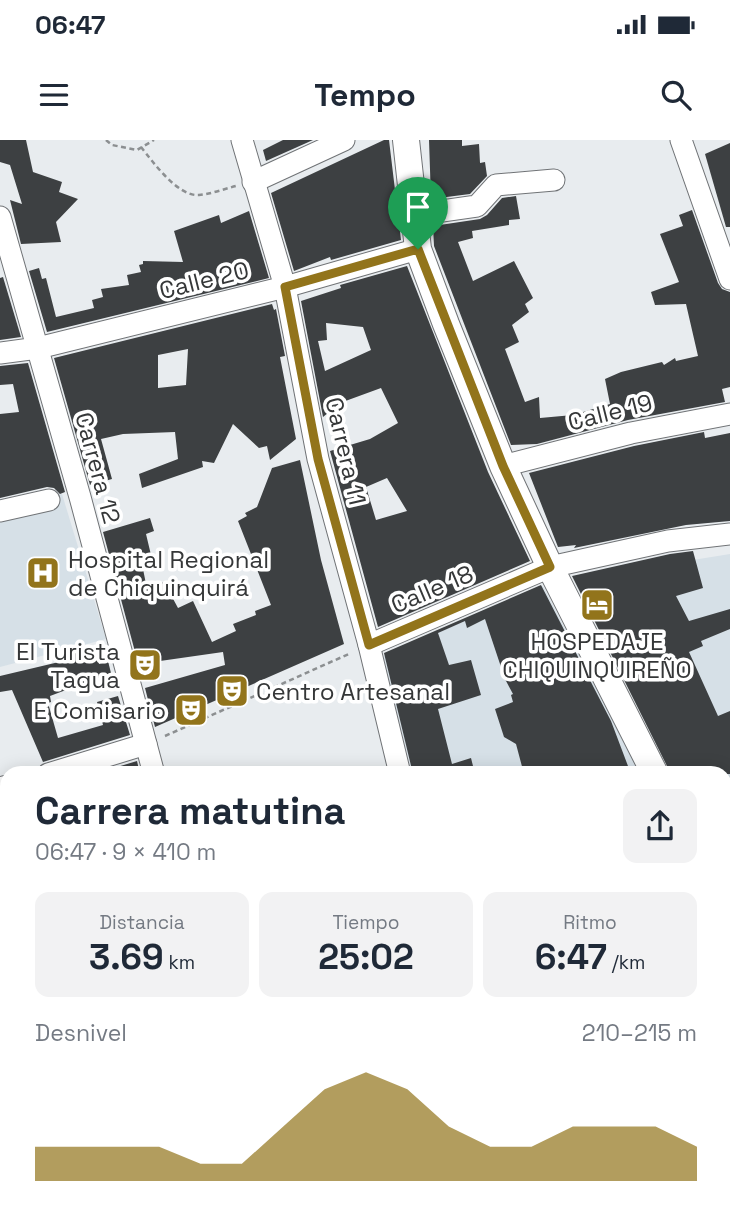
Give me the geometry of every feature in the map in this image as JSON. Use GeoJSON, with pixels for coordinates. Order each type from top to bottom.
{"type":"FeatureCollection","features":[{"type":"Feature","properties":{"kind":"main road"},"geometry":{"type":"LineString","coordinates":[[406,140],[418,249],[503,466],[550,567],[651,766]]}},
{"type":"Feature","properties":{"kind":"street","name":"Carrera 11"},"geometry":{"type":"LineString","coordinates":[[242,140],[285,287],[318,459],[369,645],[398,766]]}},
{"type":"Feature","properties":{"kind":"street"},"geometry":{"type":"LineString","coordinates":[[253,182],[344,140]]}},
{"type":"Feature","properties":{"kind":"street"},"geometry":{"type":"LineString","coordinates":[[681,140],[730,279]]}},
{"type":"Feature","properties":{"kind":"street"},"geometry":{"type":"LineString","coordinates":[[415,215],[477,206],[496,185],[554,180]]}},
{"type":"Feature","properties":{"kind":"street","name":"Carrera 12"},"geometry":{"type":"LineString","coordinates":[[0,217],[152,766]]}},
{"type":"Feature","properties":{"kind":"street","name":"Calle 20"},"geometry":{"type":"LineString","coordinates":[[0,353],[38,348],[285,287],[418,249]]}},
{"type":"Feature","properties":{"kind":"street","name":"Calle 19"},"geometry":{"type":"LineString","coordinates":[[503,466],[631,433],[730,414]]}},
{"type":"Feature","properties":{"kind":"street"},"geometry":{"type":"LineString","coordinates":[[0,511],[50,500]]}},
{"type":"Feature","properties":{"kind":"street","name":"Calle 18"},"geometry":{"type":"LineString","coordinates":[[369,645],[550,567],[668,541],[730,534]]}},
{"type":"Feature","properties":{"kind":"street"},"geometry":{"type":"LineString","coordinates":[[74,766],[146,744]]}},
{"type":"Feature","properties":{"kind":"path"},"geometry":{"type":"LineString","coordinates":[[106,140],[112,145],[137,150],[154,140]]}},
{"type":"Feature","properties":{"kind":"path"},"geometry":{"type":"LineString","coordinates":[[141,147],[163,175],[185,192],[196,196],[253,182]]}},
{"type":"Feature","properties":{"kind":"path"},"geometry":{"type":"LineString","coordinates":[[146,744],[369,645]]}},
{"type":"Feature","properties":{"kind":"shaded area","name":"Hospital Regional de Chiquinquirá"},"geometry":{"type":"Polygon","coordinates":[[[62,494],[106,639],[0,667],[0,506],[62,494]]]}},
{"type":"Feature","properties":{"kind":"shaded area"},"geometry":{"type":"Polygon","coordinates":[[[730,554],[730,766],[718,766],[575,579],[730,554]]]}},
{"type":"Feature","properties":{"kind":"shaded area"},"geometry":{"type":"Polygon","coordinates":[[[543,586],[636,766],[410,766],[383,657],[543,586]]]}},
{"type":"Feature","properties":{"kind":"building"},"geometry":{"type":"Polygon","coordinates":[[[0,140],[26,140],[33,172],[62,182],[59,192],[78,199],[56,222],[61,242],[21,244],[10,200],[22,204],[10,165],[0,162],[0,140]]]}},
{"type":"Feature","properties":{"kind":"building"},"geometry":{"type":"Polygon","coordinates":[[[283,140],[313,140],[266,161],[263,150],[283,140]]]}},
{"type":"Feature","properties":{"kind":"building"},"geometry":{"type":"Polygon","coordinates":[[[389,140],[401,240],[331,260],[330,257],[294,271],[271,193],[389,140]]]}},
{"type":"Feature","properties":{"kind":"building"},"geometry":{"type":"Polygon","coordinates":[[[429,140],[462,140],[462,146],[479,144],[480,163],[485,162],[487,176],[470,194],[431,199],[429,140]]]}},
{"type":"Feature","properties":{"kind":"building"},"geometry":{"type":"Polygon","coordinates":[[[730,143],[730,227],[726,227],[705,154],[730,143]]]}},
{"type":"Feature","properties":{"kind":"building"},"geometry":{"type":"Polygon","coordinates":[[[516,196],[520,219],[509,220],[509,225],[472,231],[473,238],[458,242],[473,281],[514,261],[533,298],[525,304],[529,312],[512,325],[519,342],[505,349],[525,402],[539,397],[540,418],[573,415],[610,404],[605,379],[621,372],[662,362],[664,365],[675,358],[676,361],[698,356],[686,304],[655,305],[651,292],[679,282],[660,234],[683,226],[679,215],[692,210],[718,283],[722,289],[730,292],[730,387],[722,389],[725,402],[628,420],[537,444],[511,445],[434,246],[433,226],[480,219],[502,198],[516,196]]]}},
{"type":"Feature","properties":{"kind":"building"},"geometry":{"type":"Polygon","coordinates":[[[249,211],[269,278],[47,332],[29,271],[39,268],[42,279],[46,278],[56,317],[94,308],[92,300],[103,297],[101,289],[129,285],[127,275],[141,272],[139,265],[143,264],[143,261],[183,262],[174,231],[219,215],[221,223],[249,211]]]}},
{"type":"Feature","properties":{"kind":"building"},"geometry":{"type":"Polygon","coordinates":[[[407,266],[488,472],[530,561],[378,627],[330,451],[370,439],[398,423],[381,388],[340,403],[323,417],[301,301],[341,288],[340,285],[407,266]],[[326,323],[327,340],[318,341],[325,371],[371,350],[363,327],[326,323]],[[387,478],[366,487],[376,520],[407,511],[387,478]]]}},
{"type":"Feature","properties":{"kind":"building"},"geometry":{"type":"Polygon","coordinates":[[[3,277],[21,337],[0,340],[0,278],[3,277]]]}},
{"type":"Feature","properties":{"kind":"building"},"geometry":{"type":"Polygon","coordinates":[[[272,304],[274,310],[276,309],[285,356],[280,357],[296,439],[270,460],[267,446],[259,448],[233,424],[214,463],[202,461],[203,467],[142,488],[139,474],[178,459],[175,432],[123,434],[101,439],[112,479],[90,485],[54,358],[272,304]],[[188,349],[158,355],[158,388],[186,385],[188,349]]]}},
{"type":"Feature","properties":{"kind":"building"},"geometry":{"type":"Polygon","coordinates":[[[28,363],[65,492],[60,494],[54,488],[47,487],[0,498],[0,414],[19,412],[13,384],[0,385],[0,366],[28,363]]]}},
{"type":"Feature","properties":{"kind":"building"},"geometry":{"type":"Polygon","coordinates":[[[704,432],[705,438],[730,433],[730,521],[686,525],[574,548],[576,545],[558,547],[529,473],[634,446],[704,432]]]}},
{"type":"Feature","properties":{"kind":"building"},"geometry":{"type":"Polygon","coordinates":[[[300,460],[321,560],[344,644],[155,727],[145,688],[225,665],[223,652],[160,661],[158,656],[138,663],[103,532],[150,518],[154,531],[146,534],[151,555],[141,559],[147,589],[164,582],[178,608],[193,601],[212,642],[236,631],[233,624],[256,615],[255,611],[271,605],[238,521],[247,516],[245,513],[257,507],[272,468],[300,460]]]}},
{"type":"Feature","properties":{"kind":"building"},"geometry":{"type":"Polygon","coordinates":[[[693,551],[703,588],[676,596],[689,621],[730,609],[730,629],[701,641],[703,646],[689,652],[718,716],[730,711],[730,766],[667,766],[572,576],[693,551]]]}},
{"type":"Feature","properties":{"kind":"building"},"geometry":{"type":"Polygon","coordinates":[[[541,585],[611,721],[628,766],[522,766],[516,744],[504,737],[495,709],[513,702],[513,694],[505,679],[485,619],[467,628],[465,621],[438,633],[449,665],[471,660],[481,695],[438,709],[452,764],[471,758],[473,766],[411,766],[384,653],[541,585]]]}},
{"type":"Feature","properties":{"kind":"building"},"geometry":{"type":"Polygon","coordinates":[[[95,648],[99,664],[108,661],[111,673],[50,696],[51,702],[48,703],[58,738],[103,725],[97,702],[118,696],[130,735],[43,762],[12,690],[0,692],[0,676],[59,662],[58,657],[95,648]]]}},
{"type":"Feature","properties":{"kind":"building"},"geometry":{"type":"Polygon","coordinates":[[[137,761],[138,766],[120,766],[137,761]]]}},
{"type":"Feature","properties":{"kind":"place","name":"Hospital Regional de Chiquinquirá"},"geometry":{"type":"Point","coordinates":[43,573]}},
{"type":"Feature","properties":{"kind":"place","name":"HOSPEDAJE CHIQUINQUIREÑO"},"geometry":{"type":"Point","coordinates":[597,605]}},
{"type":"Feature","properties":{"kind":"place","name":"El Turista Tagua"},"geometry":{"type":"Point","coordinates":[145,665]}},
{"type":"Feature","properties":{"kind":"place","name":"Centro Artesanal"},"geometry":{"type":"Point","coordinates":[232,691]}},
{"type":"Feature","properties":{"kind":"place","name":"E Comisario"},"geometry":{"type":"Point","coordinates":[191,710]}},
{"type":"Feature","properties":{"kind":"route"},"geometry":{"type":"LineString","coordinates":[[418,249],[503,466],[550,567],[369,645],[318,459],[285,287],[418,249]]}}]}
